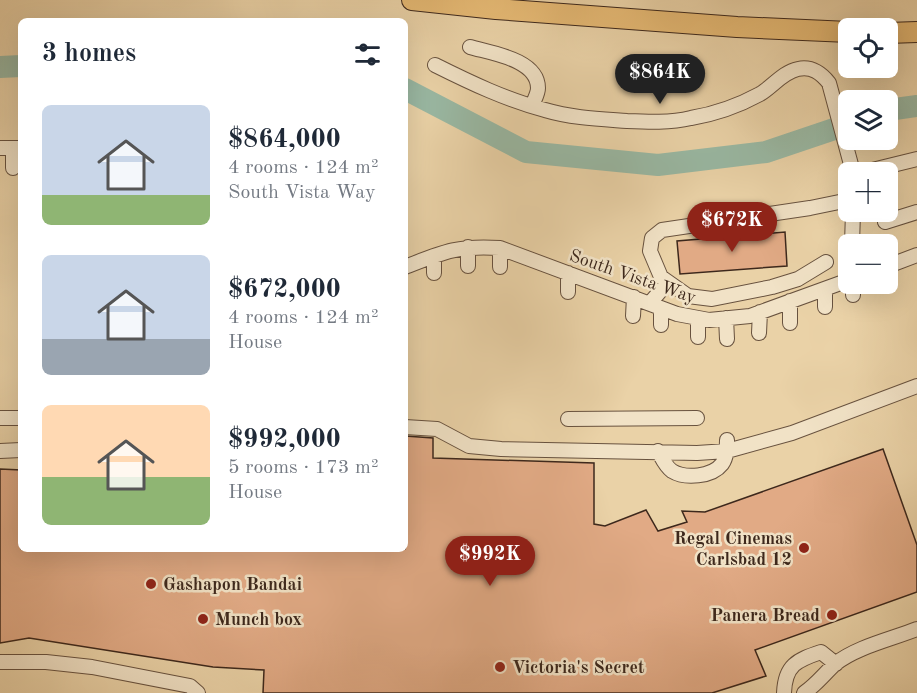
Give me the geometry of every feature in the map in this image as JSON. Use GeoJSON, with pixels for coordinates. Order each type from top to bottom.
{"type":"FeatureCollection","features":[{"type":"Feature","properties":{"kind":"highway"},"geometry":{"type":"LineString","coordinates":[[412,0],[496,9],[838,31]]}},
{"type":"Feature","properties":{"kind":"highway"},"geometry":{"type":"LineString","coordinates":[[898,33],[917,32]]}},
{"type":"Feature","properties":{"kind":"street"},"geometry":{"type":"LineString","coordinates":[[470,47],[513,59],[526,67],[535,78],[538,87],[532,106]]}},
{"type":"Feature","properties":{"kind":"street"},"geometry":{"type":"LineString","coordinates":[[435,65],[481,88],[546,110],[591,119],[646,122],[690,119],[735,106],[762,92],[786,74],[798,69],[810,69],[821,73],[829,83],[850,162]]}},
{"type":"Feature","properties":{"kind":"street"},"geometry":{"type":"LineString","coordinates":[[11,148],[13,168]]}},
{"type":"Feature","properties":{"kind":"street"},"geometry":{"type":"LineString","coordinates":[[898,164],[917,159]]}},
{"type":"Feature","properties":{"kind":"street"},"geometry":{"type":"LineString","coordinates":[[826,262],[798,279],[772,287],[712,299],[688,296],[661,277],[650,251],[652,238],[662,230],[838,202]]}},
{"type":"Feature","properties":{"kind":"street"},"geometry":{"type":"LineString","coordinates":[[898,218],[917,212]]}},
{"type":"Feature","properties":{"kind":"street"},"geometry":{"type":"LineString","coordinates":[[468,247],[468,266]]}},
{"type":"Feature","properties":{"kind":"street","name":"South Vista Way"},"geometry":{"type":"LineString","coordinates":[[408,266],[448,250],[468,247],[500,248],[655,306],[703,319],[750,316],[838,284]]}},
{"type":"Feature","properties":{"kind":"street"},"geometry":{"type":"LineString","coordinates":[[500,248],[500,267]]}},
{"type":"Feature","properties":{"kind":"street"},"geometry":{"type":"LineString","coordinates":[[898,262],[917,255]]}},
{"type":"Feature","properties":{"kind":"street"},"geometry":{"type":"LineString","coordinates":[[434,256],[434,273]]}},
{"type":"Feature","properties":{"kind":"street"},"geometry":{"type":"LineString","coordinates":[[532,259],[532,275]]}},
{"type":"Feature","properties":{"kind":"street"},"geometry":{"type":"LineString","coordinates":[[568,273],[568,292]]}},
{"type":"Feature","properties":{"kind":"street"},"geometry":{"type":"LineString","coordinates":[[790,323],[798,279]]}},
{"type":"Feature","properties":{"kind":"street"},"geometry":{"type":"LineString","coordinates":[[661,325],[655,306],[668,282]]}},
{"type":"Feature","properties":{"kind":"street"},"geometry":{"type":"LineString","coordinates":[[598,284],[598,300]]}},
{"type":"Feature","properties":{"kind":"street"},"geometry":{"type":"LineString","coordinates":[[825,289],[825,307]]}},
{"type":"Feature","properties":{"kind":"street"},"geometry":{"type":"LineString","coordinates":[[633,316],[634,297]]}},
{"type":"Feature","properties":{"kind":"street"},"geometry":{"type":"LineString","coordinates":[[698,337],[712,299]]}},
{"type":"Feature","properties":{"kind":"street"},"geometry":{"type":"LineString","coordinates":[[759,333],[760,312]]}},
{"type":"Feature","properties":{"kind":"street"},"geometry":{"type":"LineString","coordinates":[[726,318],[727,339]]}},
{"type":"Feature","properties":{"kind":"street"},"geometry":{"type":"LineString","coordinates":[[408,427],[437,423],[469,447],[534,444],[658,451],[727,445],[759,437],[792,428],[889,392],[917,386]]}},
{"type":"Feature","properties":{"kind":"street"},"geometry":{"type":"LineString","coordinates":[[568,419],[630,414],[662,414],[697,418]]}},
{"type":"Feature","properties":{"kind":"street"},"geometry":{"type":"LineString","coordinates":[[468,430],[469,447]]}},
{"type":"Feature","properties":{"kind":"street"},"geometry":{"type":"LineString","coordinates":[[658,451],[665,465],[673,471],[685,476],[701,475],[714,470],[722,463],[727,445]]}},
{"type":"Feature","properties":{"kind":"street"},"geometry":{"type":"LineString","coordinates":[[0,451],[18,450]]}},
{"type":"Feature","properties":{"kind":"street"},"geometry":{"type":"LineString","coordinates":[[804,693],[836,664],[865,648],[917,629]]}},
{"type":"Feature","properties":{"kind":"street"},"geometry":{"type":"LineString","coordinates":[[784,693],[785,679],[798,660],[821,652],[836,664]]}},
{"type":"Feature","properties":{"kind":"street"},"geometry":{"type":"LineString","coordinates":[[0,662],[46,662],[92,667],[190,687],[198,693]]}},
{"type":"Feature","properties":{"kind":"building"},"geometry":{"type":"Polygon","coordinates":[[[785,232],[787,266],[680,274],[677,241],[785,232]]]}},
{"type":"Feature","properties":{"kind":"building"},"geometry":{"type":"Polygon","coordinates":[[[408,436],[433,438],[433,458],[594,463],[594,524],[605,526],[646,510],[658,531],[687,522],[682,511],[705,512],[883,449],[917,545],[917,592],[755,650],[766,676],[712,693],[263,693],[264,670],[213,667],[29,638],[0,643],[0,469],[18,470],[18,552],[408,552],[408,436]]]}},
{"type":"Feature","properties":{"kind":"waterway"},"geometry":{"type":"LineString","coordinates":[[0,67],[18,66]]}},
{"type":"Feature","properties":{"kind":"waterway"},"geometry":{"type":"LineString","coordinates":[[408,91],[526,152],[658,165],[766,152],[838,128]]}},
{"type":"Feature","properties":{"kind":"waterway"},"geometry":{"type":"LineString","coordinates":[[898,109],[917,106]]}},
{"type":"Feature","properties":{"kind":"place","name":"Regal Cinemas Carlsbad 12"},"geometry":{"type":"Point","coordinates":[804,548]}},
{"type":"Feature","properties":{"kind":"place","name":"Gashapon Bandai"},"geometry":{"type":"Point","coordinates":[151,584]}},
{"type":"Feature","properties":{"kind":"place","name":"Panera Bread"},"geometry":{"type":"Point","coordinates":[832,615]}},
{"type":"Feature","properties":{"kind":"place","name":"Munch box"},"geometry":{"type":"Point","coordinates":[203,619]}},
{"type":"Feature","properties":{"kind":"place","name":"Victoria's Secret"},"geometry":{"type":"Point","coordinates":[500,667]}}]}
